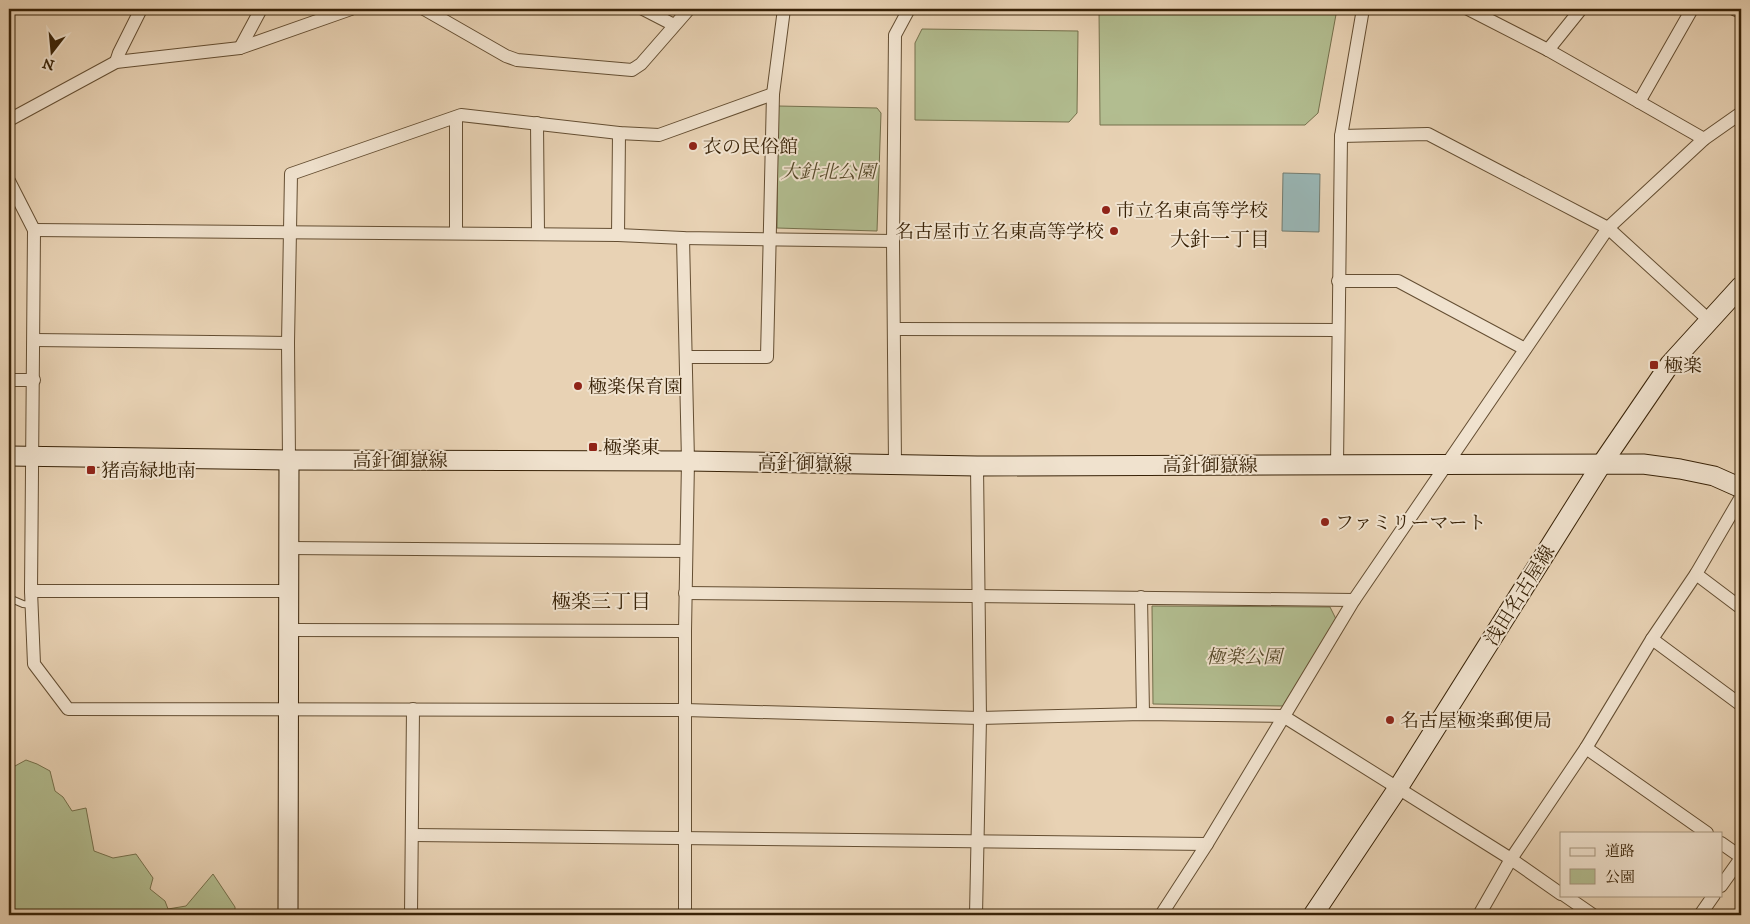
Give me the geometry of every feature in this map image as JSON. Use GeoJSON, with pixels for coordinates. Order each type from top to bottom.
{"type":"FeatureCollection","features":[{"type":"Feature","properties":{"kind":"street"},"geometry":{"type":"LineString","coordinates":[[116,62],[118,52],[141,9]]}},
{"type":"Feature","properties":{"kind":"street"},"geometry":{"type":"LineString","coordinates":[[240,48],[261,9]]}},
{"type":"Feature","properties":{"kind":"street"},"geometry":{"type":"LineString","coordinates":[[9,120],[116,62],[240,48],[351,9]]}},
{"type":"Feature","properties":{"kind":"street"},"geometry":{"type":"LineString","coordinates":[[424,9],[506,56],[517,60],[632,70],[641,64],[689,9]]}},
{"type":"Feature","properties":{"kind":"street"},"geometry":{"type":"LineString","coordinates":[[643,9],[674,25]]}},
{"type":"Feature","properties":{"kind":"street"},"geometry":{"type":"LineString","coordinates":[[686,357],[767,357],[773,94],[784,9]]}},
{"type":"Feature","properties":{"kind":"street"},"geometry":{"type":"LineString","coordinates":[[895,464],[893,241],[895,35],[909,9]]}},
{"type":"Feature","properties":{"kind":"street"},"geometry":{"type":"LineString","coordinates":[[1336,465],[1341,136],[1363,9]]}},
{"type":"Feature","properties":{"kind":"street"},"geometry":{"type":"LineString","coordinates":[[1468,9],[1548,50],[1704,139]]}},
{"type":"Feature","properties":{"kind":"street"},"geometry":{"type":"LineString","coordinates":[[1548,50],[1581,9]]}},
{"type":"Feature","properties":{"kind":"street"},"geometry":{"type":"LineString","coordinates":[[1639,102],[1692,9]]}},
{"type":"Feature","properties":{"kind":"street"},"geometry":{"type":"LineString","coordinates":[[1734,9],[1741,12]]}},
{"type":"Feature","properties":{"kind":"street"},"geometry":{"type":"LineString","coordinates":[[288,915],[288,343],[291,174],[461,115],[659,136],[773,94]]}},
{"type":"Feature","properties":{"kind":"street"},"geometry":{"type":"LineString","coordinates":[[1161,915],[1354,600],[1608,228],[1704,139],[1741,113]]}},
{"type":"Feature","properties":{"kind":"street"},"geometry":{"type":"LineString","coordinates":[[456,118],[456,233]]}},
{"type":"Feature","properties":{"kind":"street"},"geometry":{"type":"LineString","coordinates":[[537,123],[538,234]]}},
{"type":"Feature","properties":{"kind":"street"},"geometry":{"type":"LineString","coordinates":[[618,235],[619,133]]}},
{"type":"Feature","properties":{"kind":"street"},"geometry":{"type":"LineString","coordinates":[[1341,136],[1428,134],[1608,228],[1710,321]]}},
{"type":"Feature","properties":{"kind":"street"},"geometry":{"type":"LineString","coordinates":[[9,181],[34,230],[31,591],[34,664],[68,709],[685,710],[980,718],[1143,714],[1284,716],[1511,859],[1560,893]]}},
{"type":"Feature","properties":{"kind":"street"},"geometry":{"type":"LineString","coordinates":[[34,230],[618,235],[684,238],[893,241]]}},
{"type":"Feature","properties":{"kind":"street"},"geometry":{"type":"LineString","coordinates":[[684,238],[688,461],[685,593],[685,915]]}},
{"type":"Feature","properties":{"kind":"street"},"geometry":{"type":"LineString","coordinates":[[1338,281],[1398,281],[1525,349]]}},
{"type":"Feature","properties":{"kind":"street","name":"浅田名古屋線"},"geometry":{"type":"LineString","coordinates":[[1313,915],[1398,788],[1601,465],[1670,364],[1741,286]]}},
{"type":"Feature","properties":{"kind":"street"},"geometry":{"type":"LineString","coordinates":[[894,329],[1338,330]]}},
{"type":"Feature","properties":{"kind":"street"},"geometry":{"type":"LineString","coordinates":[[34,340],[288,343]]}},
{"type":"Feature","properties":{"kind":"street"},"geometry":{"type":"LineString","coordinates":[[9,380],[34,380]]}},
{"type":"Feature","properties":{"kind":"street","name":"高針御嶽線"},"geometry":{"type":"LineString","coordinates":[[9,456],[289,460],[688,461],[977,466],[1643,464],[1714,476],[1741,488]]}},
{"type":"Feature","properties":{"kind":"street"},"geometry":{"type":"LineString","coordinates":[[976,915],[980,718],[977,466]]}},
{"type":"Feature","properties":{"kind":"street"},"geometry":{"type":"LineString","coordinates":[[1479,915],[1511,859],[1586,748],[1652,639],[1696,574],[1741,497]]}},
{"type":"Feature","properties":{"kind":"street"},"geometry":{"type":"LineString","coordinates":[[288,548],[686,551]]}},
{"type":"Feature","properties":{"kind":"street"},"geometry":{"type":"LineString","coordinates":[[1696,574],[1741,608]]}},
{"type":"Feature","properties":{"kind":"street"},"geometry":{"type":"LineString","coordinates":[[31,591],[288,591]]}},
{"type":"Feature","properties":{"kind":"street"},"geometry":{"type":"LineString","coordinates":[[685,593],[1354,600]]}},
{"type":"Feature","properties":{"kind":"street"},"geometry":{"type":"LineString","coordinates":[[1141,597],[1143,714]]}},
{"type":"Feature","properties":{"kind":"street"},"geometry":{"type":"LineString","coordinates":[[288,630],[685,630]]}},
{"type":"Feature","properties":{"kind":"street"},"geometry":{"type":"LineString","coordinates":[[1652,639],[1741,705]]}},
{"type":"Feature","properties":{"kind":"street"},"geometry":{"type":"LineString","coordinates":[[411,915],[414,709]]}},
{"type":"Feature","properties":{"kind":"street"},"geometry":{"type":"LineString","coordinates":[[1586,748],[1706,832]]}},
{"type":"Feature","properties":{"kind":"street"},"geometry":{"type":"LineString","coordinates":[[412,835],[1206,844]]}},
{"type":"Feature","properties":{"kind":"street"},"geometry":{"type":"LineString","coordinates":[[1722,844],[1741,857],[1722,885]]}},
{"type":"Feature","properties":{"kind":"street"},"geometry":{"type":"LineString","coordinates":[[1565,896],[1593,915]]}},
{"type":"Feature","properties":{"kind":"street"},"geometry":{"type":"LineString","coordinates":[[1700,915],[1713,896]]}},
{"type":"Feature","properties":{"kind":"lane"},"geometry":{"type":"LineString","coordinates":[[9,598],[23,604],[32,605]]}},
{"type":"Feature","properties":{"kind":"green space"},"geometry":{"type":"Polygon","coordinates":[[[1099,9],[1337,9],[1318,113],[1305,125],[1100,125],[1099,9]]]}},
{"type":"Feature","properties":{"kind":"green space"},"geometry":{"type":"Polygon","coordinates":[[[922,29],[1078,31],[1077,113],[1069,122],[915,120],[915,43],[922,29]]]}},
{"type":"Feature","properties":{"kind":"green space","name":"大針北公園"},"geometry":{"type":"Polygon","coordinates":[[[778,106],[877,108],[881,113],[877,231],[777,228],[778,106]]]}},
{"type":"Feature","properties":{"kind":"green space","name":"極楽公園"},"geometry":{"type":"Polygon","coordinates":[[[1152,606],[1330,607],[1336,619],[1283,706],[1153,704],[1152,606]]]}},
{"type":"Feature","properties":{"kind":"green space"},"geometry":{"type":"Polygon","coordinates":[[[26,760],[50,771],[55,791],[63,797],[72,811],[86,808],[94,851],[113,858],[136,854],[153,878],[150,889],[165,901],[168,909],[186,906],[213,874],[235,907],[235,915],[9,915],[9,767],[26,760]]]}},
{"type":"Feature","properties":{"kind":"water"},"geometry":{"type":"Polygon","coordinates":[[[1283,173],[1320,174],[1319,232],[1282,231],[1283,173]]]}},
{"type":"Feature","properties":{"kind":"place","name":"衣の民俗館"},"geometry":{"type":"Point","coordinates":[693,146]}},
{"type":"Feature","properties":{"kind":"place","name":"市立名東高等学校"},"geometry":{"type":"Point","coordinates":[1106,210]}},
{"type":"Feature","properties":{"kind":"place","name":"名古屋市立名東高等学校"},"geometry":{"type":"Point","coordinates":[1114,231]}},
{"type":"Feature","properties":{"kind":"place","name":"極楽"},"geometry":{"type":"Point","coordinates":[1654,365]}},
{"type":"Feature","properties":{"kind":"place","name":"極楽保育園"},"geometry":{"type":"Point","coordinates":[578,386]}},
{"type":"Feature","properties":{"kind":"place","name":"極楽東"},"geometry":{"type":"Point","coordinates":[593,447]}},
{"type":"Feature","properties":{"kind":"place","name":"猪高緑地南"},"geometry":{"type":"Point","coordinates":[91,470]}},
{"type":"Feature","properties":{"kind":"place","name":"ファミリーマート"},"geometry":{"type":"Point","coordinates":[1325,522]}},
{"type":"Feature","properties":{"kind":"place","name":"名古屋極楽郵便局"},"geometry":{"type":"Point","coordinates":[1390,720]}},
{"type":"Feature","properties":{"kind":"district","name":"大針一丁目"},"geometry":{"type":"Point","coordinates":[1220,239]}},
{"type":"Feature","properties":{"kind":"district","name":"極楽三丁目"},"geometry":{"type":"Point","coordinates":[601,601]}}]}
